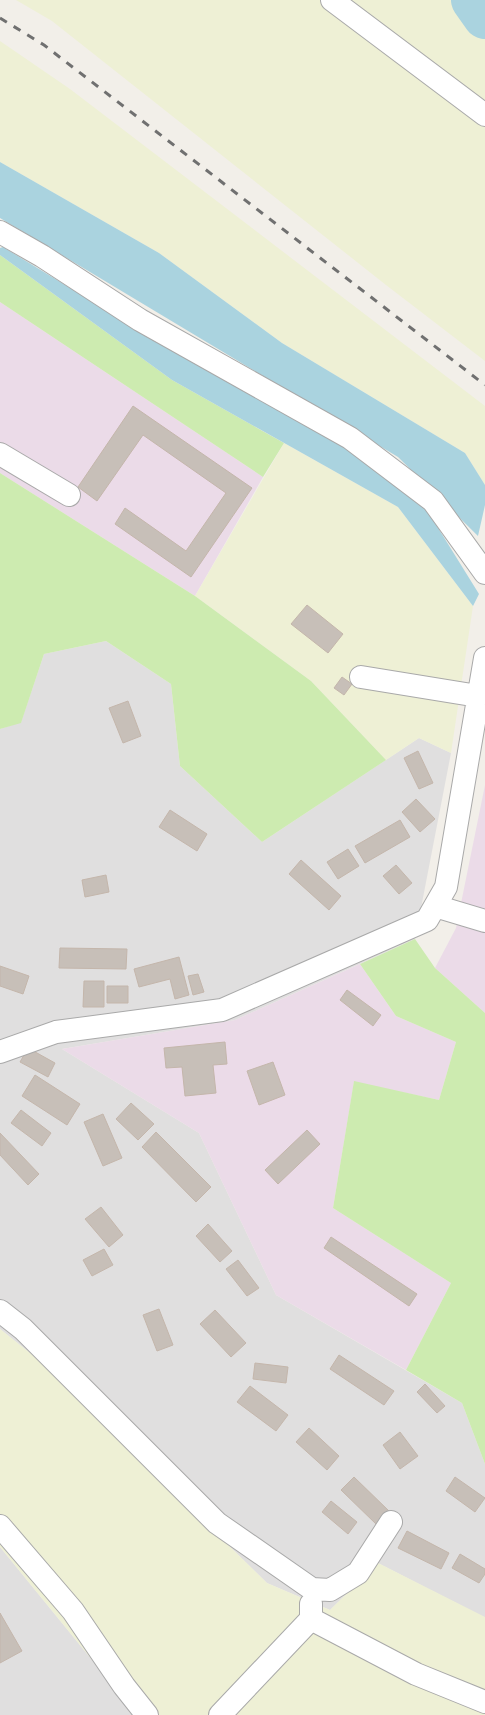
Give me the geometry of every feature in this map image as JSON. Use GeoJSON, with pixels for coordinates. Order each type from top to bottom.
{"type":"FeatureCollection","features":[{"type":"Feature","properties":{"kind":"street"},"geometry":{"type":"LineString","coordinates":[[332,0],[485,115]]}},
{"type":"Feature","properties":{"kind":"street"},"geometry":{"type":"LineString","coordinates":[[0,232],[42,256],[140,320],[350,438],[433,501],[485,573]]}},
{"type":"Feature","properties":{"kind":"street"},"geometry":{"type":"LineString","coordinates":[[0,454],[69,495]]}},
{"type":"Feature","properties":{"kind":"street"},"geometry":{"type":"LineString","coordinates":[[0,1052],[56,1032],[222,1010],[427,920],[446,887],[485,658]]}},
{"type":"Feature","properties":{"kind":"street"},"geometry":{"type":"LineString","coordinates":[[361,677],[478,696]]}},
{"type":"Feature","properties":{"kind":"street"},"geometry":{"type":"LineString","coordinates":[[435,906],[485,921]]}},
{"type":"Feature","properties":{"kind":"street"},"geometry":{"type":"LineString","coordinates":[[0,1311],[23,1329],[217,1523],[312,1589],[330,1590],[358,1573],[391,1522]]}},
{"type":"Feature","properties":{"kind":"street"},"geometry":{"type":"LineString","coordinates":[[0,1526],[73,1611],[124,1686],[147,1715]]}},
{"type":"Feature","properties":{"kind":"street"},"geometry":{"type":"LineString","coordinates":[[220,1715],[311,1619],[312,1589]]}},
{"type":"Feature","properties":{"kind":"street"},"geometry":{"type":"LineString","coordinates":[[311,1619],[416,1674],[485,1702]]}},
{"type":"Feature","properties":{"kind":"shaded area"},"geometry":{"type":"Polygon","coordinates":[[[0,302],[263,477],[195,596],[0,473],[0,302]]]}},
{"type":"Feature","properties":{"kind":"shaded area"},"geometry":{"type":"Polygon","coordinates":[[[106,641],[171,684],[180,766],[262,842],[419,738],[451,753],[415,939],[235,1020],[62,1049],[199,1133],[276,1295],[462,1403],[485,1464],[485,1618],[378,1563],[330,1610],[267,1583],[40,1361],[0,1329],[0,729],[21,722],[44,654],[106,641]]]}},
{"type":"Feature","properties":{"kind":"shaded area"},"geometry":{"type":"Polygon","coordinates":[[[485,785],[485,1013],[435,968],[456,928],[485,785]]]}},
{"type":"Feature","properties":{"kind":"shaded area"},"geometry":{"type":"Polygon","coordinates":[[[360,964],[396,1016],[456,1042],[439,1100],[354,1082],[333,1208],[451,1283],[406,1370],[276,1295],[199,1133],[62,1049],[235,1020],[360,964]]]}},
{"type":"Feature","properties":{"kind":"shaded area"},"geometry":{"type":"Polygon","coordinates":[[[0,1547],[137,1715],[0,1715],[0,1547]]]}},
{"type":"Feature","properties":{"kind":"green space"},"geometry":{"type":"Polygon","coordinates":[[[16,0],[485,0],[485,361],[386,285],[52,21],[16,0]]]}},
{"type":"Feature","properties":{"kind":"green space"},"geometry":{"type":"Polygon","coordinates":[[[0,41],[70,89],[485,406],[485,485],[465,453],[282,343],[159,253],[0,162],[0,41]]]}},
{"type":"Feature","properties":{"kind":"green space"},"geometry":{"type":"Polygon","coordinates":[[[0,255],[172,380],[284,443],[263,477],[0,302],[0,255]]]}},
{"type":"Feature","properties":{"kind":"green space"},"geometry":{"type":"Polygon","coordinates":[[[284,443],[398,507],[473,606],[451,753],[419,738],[386,760],[311,681],[195,596],[284,443]]]}},
{"type":"Feature","properties":{"kind":"green space"},"geometry":{"type":"Polygon","coordinates":[[[0,473],[195,596],[311,681],[386,760],[262,842],[180,766],[171,684],[106,641],[44,654],[21,723],[0,729],[0,473]]]}},
{"type":"Feature","properties":{"kind":"green space"},"geometry":{"type":"Polygon","coordinates":[[[415,939],[435,968],[485,1013],[485,1464],[462,1403],[406,1370],[451,1283],[333,1208],[354,1081],[439,1100],[456,1042],[396,1016],[360,964],[415,939]]]}},
{"type":"Feature","properties":{"kind":"green space"},"geometry":{"type":"Polygon","coordinates":[[[0,1329],[40,1361],[267,1583],[330,1610],[378,1563],[485,1617],[485,1715],[137,1715],[0,1547],[0,1329]]]}},
{"type":"Feature","properties":{"kind":"water"},"geometry":{"type":"Polygon","coordinates":[[[0,162],[159,253],[282,343],[465,453],[485,485],[485,505],[478,536],[398,457],[0,218],[0,162]]]}},
{"type":"Feature","properties":{"kind":"water"},"geometry":{"type":"Polygon","coordinates":[[[3,247],[129,324],[343,445],[422,502],[479,594],[473,606],[398,507],[172,380],[0,255],[0,248],[3,247]]]}},
{"type":"Feature","properties":{"kind":"building"},"geometry":{"type":"Polygon","coordinates":[[[133,406],[252,488],[191,577],[115,524],[125,508],[186,551],[226,493],[143,435],[97,501],[78,487],[133,406]]]}},
{"type":"Feature","properties":{"kind":"building"},"geometry":{"type":"Polygon","coordinates":[[[307,605],[343,634],[328,653],[291,624],[307,605]]]}},
{"type":"Feature","properties":{"kind":"building"},"geometry":{"type":"Polygon","coordinates":[[[342,677],[352,684],[344,695],[334,688],[342,677]]]}},
{"type":"Feature","properties":{"kind":"building"},"geometry":{"type":"Polygon","coordinates":[[[128,701],[141,736],[123,743],[109,708],[128,701]]]}},
{"type":"Feature","properties":{"kind":"building"},"geometry":{"type":"Polygon","coordinates":[[[418,751],[433,783],[419,789],[404,758],[418,751]]]}},
{"type":"Feature","properties":{"kind":"building"},"geometry":{"type":"Polygon","coordinates":[[[416,799],[435,819],[420,832],[402,812],[416,799]]]}},
{"type":"Feature","properties":{"kind":"building"},"geometry":{"type":"Polygon","coordinates":[[[170,810],[207,834],[197,851],[159,827],[170,810]]]}},
{"type":"Feature","properties":{"kind":"building"},"geometry":{"type":"Polygon","coordinates":[[[400,820],[410,837],[365,863],[355,846],[400,820]]]}},
{"type":"Feature","properties":{"kind":"building"},"geometry":{"type":"Polygon","coordinates":[[[348,849],[359,866],[338,879],[327,862],[348,849]]]}},
{"type":"Feature","properties":{"kind":"building"},"geometry":{"type":"Polygon","coordinates":[[[301,860],[341,896],[329,910],[289,874],[301,860]]]}},
{"type":"Feature","properties":{"kind":"building"},"geometry":{"type":"Polygon","coordinates":[[[396,865],[412,883],[399,894],[383,876],[396,865]]]}},
{"type":"Feature","properties":{"kind":"building"},"geometry":{"type":"Polygon","coordinates":[[[106,875],[109,892],[85,897],[82,880],[106,875]]]}},
{"type":"Feature","properties":{"kind":"building"},"geometry":{"type":"Polygon","coordinates":[[[60,948],[127,949],[126,969],[59,968],[60,948]]]}},
{"type":"Feature","properties":{"kind":"building"},"geometry":{"type":"Polygon","coordinates":[[[179,957],[189,995],[175,999],[170,979],[139,987],[134,969],[179,957]]]}},
{"type":"Feature","properties":{"kind":"building"},"geometry":{"type":"Polygon","coordinates":[[[0,966],[29,976],[23,994],[0,986],[0,966]]]}},
{"type":"Feature","properties":{"kind":"building"},"geometry":{"type":"Polygon","coordinates":[[[198,974],[204,992],[193,995],[188,976],[198,974]]]}},
{"type":"Feature","properties":{"kind":"building"},"geometry":{"type":"Polygon","coordinates":[[[84,981],[104,981],[104,1007],[83,1007],[84,981]]]}},
{"type":"Feature","properties":{"kind":"building"},"geometry":{"type":"Polygon","coordinates":[[[107,986],[128,986],[128,1003],[107,1003],[107,986]]]}},
{"type":"Feature","properties":{"kind":"building"},"geometry":{"type":"Polygon","coordinates":[[[347,990],[381,1015],[373,1026],[340,1000],[347,990]]]}},
{"type":"Feature","properties":{"kind":"building"},"geometry":{"type":"Polygon","coordinates":[[[225,1042],[227,1064],[213,1065],[216,1093],[185,1096],[182,1067],[166,1068],[164,1048],[225,1042]]]}},
{"type":"Feature","properties":{"kind":"building"},"geometry":{"type":"Polygon","coordinates":[[[28,1048],[55,1063],[48,1077],[20,1062],[28,1048]]]}},
{"type":"Feature","properties":{"kind":"building"},"geometry":{"type":"Polygon","coordinates":[[[273,1062],[285,1095],[259,1105],[247,1071],[273,1062]]]}},
{"type":"Feature","properties":{"kind":"building"},"geometry":{"type":"Polygon","coordinates":[[[35,1075],[80,1104],[67,1125],[22,1096],[35,1075]]]}},
{"type":"Feature","properties":{"kind":"building"},"geometry":{"type":"Polygon","coordinates":[[[131,1103],[154,1124],[138,1140],[116,1119],[131,1103]]]}},
{"type":"Feature","properties":{"kind":"building"},"geometry":{"type":"Polygon","coordinates":[[[21,1110],[51,1133],[42,1146],[11,1123],[21,1110]]]}},
{"type":"Feature","properties":{"kind":"building"},"geometry":{"type":"Polygon","coordinates":[[[103,1114],[122,1158],[103,1166],[84,1122],[103,1114]]]}},
{"type":"Feature","properties":{"kind":"building"},"geometry":{"type":"Polygon","coordinates":[[[307,1130],[320,1144],[278,1184],[265,1170],[307,1130]]]}},
{"type":"Feature","properties":{"kind":"building"},"geometry":{"type":"Polygon","coordinates":[[[156,1132],[211,1187],[196,1202],[142,1147],[156,1132]]]}},
{"type":"Feature","properties":{"kind":"building"},"geometry":{"type":"Polygon","coordinates":[[[0,1133],[39,1174],[28,1185],[0,1155],[0,1133]]]}},
{"type":"Feature","properties":{"kind":"building"},"geometry":{"type":"Polygon","coordinates":[[[101,1207],[123,1235],[109,1247],[85,1219],[101,1207]]]}},
{"type":"Feature","properties":{"kind":"building"},"geometry":{"type":"Polygon","coordinates":[[[208,1224],[232,1251],[220,1262],[196,1236],[208,1224]]]}},
{"type":"Feature","properties":{"kind":"building"},"geometry":{"type":"Polygon","coordinates":[[[331,1237],[417,1294],[409,1306],[324,1248],[331,1237]]]}},
{"type":"Feature","properties":{"kind":"building"},"geometry":{"type":"Polygon","coordinates":[[[104,1249],[113,1265],[92,1276],[83,1260],[104,1249]]]}},
{"type":"Feature","properties":{"kind":"building"},"geometry":{"type":"Polygon","coordinates":[[[238,1260],[259,1288],[247,1296],[226,1269],[238,1260]]]}},
{"type":"Feature","properties":{"kind":"building"},"geometry":{"type":"Polygon","coordinates":[[[159,1309],[173,1345],[157,1351],[143,1315],[159,1309]]]}},
{"type":"Feature","properties":{"kind":"building"},"geometry":{"type":"Polygon","coordinates":[[[215,1310],[246,1343],[231,1357],[200,1324],[215,1310]]]}},
{"type":"Feature","properties":{"kind":"building"},"geometry":{"type":"Polygon","coordinates":[[[339,1355],[394,1391],[384,1405],[330,1369],[339,1355]]]}},
{"type":"Feature","properties":{"kind":"building"},"geometry":{"type":"Polygon","coordinates":[[[255,1363],[288,1367],[286,1383],[253,1379],[255,1363]]]}},
{"type":"Feature","properties":{"kind":"building"},"geometry":{"type":"Polygon","coordinates":[[[425,1384],[445,1406],[437,1413],[417,1392],[425,1384]]]}},
{"type":"Feature","properties":{"kind":"building"},"geometry":{"type":"Polygon","coordinates":[[[250,1386],[288,1415],[276,1431],[237,1402],[250,1386]]]}},
{"type":"Feature","properties":{"kind":"building"},"geometry":{"type":"Polygon","coordinates":[[[309,1428],[339,1456],[327,1470],[296,1442],[309,1428]]]}},
{"type":"Feature","properties":{"kind":"building"},"geometry":{"type":"Polygon","coordinates":[[[400,1432],[418,1456],[400,1469],[383,1445],[400,1432]]]}},
{"type":"Feature","properties":{"kind":"building"},"geometry":{"type":"Polygon","coordinates":[[[354,1477],[389,1511],[376,1524],[341,1490],[354,1477]]]}},
{"type":"Feature","properties":{"kind":"building"},"geometry":{"type":"Polygon","coordinates":[[[455,1477],[485,1498],[475,1512],[446,1491],[455,1477]]]}},
{"type":"Feature","properties":{"kind":"building"},"geometry":{"type":"Polygon","coordinates":[[[331,1501],[357,1522],[348,1534],[322,1512],[331,1501]]]}},
{"type":"Feature","properties":{"kind":"building"},"geometry":{"type":"Polygon","coordinates":[[[407,1531],[449,1553],[441,1569],[398,1548],[407,1531]]]}},
{"type":"Feature","properties":{"kind":"building"},"geometry":{"type":"Polygon","coordinates":[[[460,1554],[485,1569],[485,1574],[479,1583],[452,1568],[460,1554]]]}},
{"type":"Feature","properties":{"kind":"building"},"geometry":{"type":"Polygon","coordinates":[[[0,1613],[22,1651],[0,1663],[0,1613]]]}},
{"type":"Feature","properties":{"kind":"waterway"},"geometry":{"type":"LineString","coordinates":[[473,0],[485,17]]}},
{"type":"Feature","properties":{"kind":"railway"},"geometry":{"type":"LineString","coordinates":[[0,18],[44,45],[485,385]]}}]}
